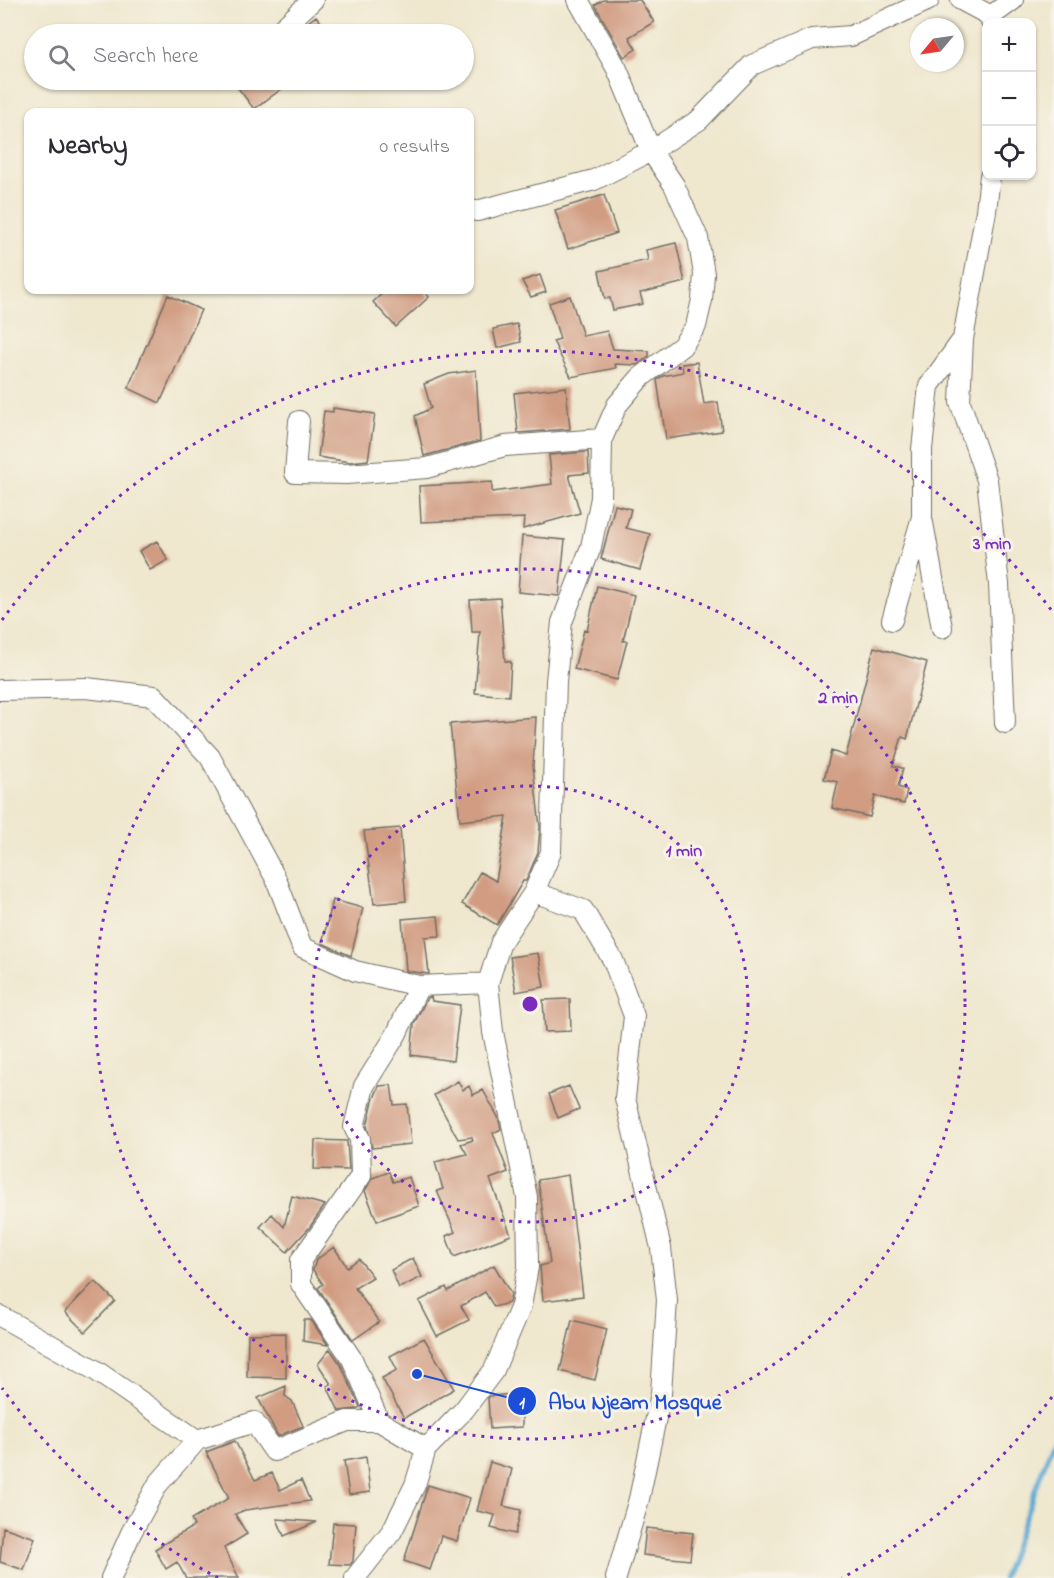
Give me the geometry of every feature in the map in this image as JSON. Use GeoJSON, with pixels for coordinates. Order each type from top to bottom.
{"type":"FeatureCollection","features":[{"type":"Feature","properties":{"kind":"street"},"geometry":{"type":"LineString","coordinates":[[287,24],[313,0]]}},
{"type":"Feature","properties":{"kind":"street"},"geometry":{"type":"LineString","coordinates":[[355,1578],[392,1531],[415,1485],[426,1449],[464,1410],[494,1370],[521,1306],[528,1267],[527,1197],[493,1032],[488,983],[501,942],[534,891],[551,852],[556,681],[562,622],[591,547],[601,498],[602,439],[617,405],[640,378],[682,346],[696,326],[702,300],[704,274],[698,238],[674,185],[651,151],[617,69],[578,0]]}},
{"type":"Feature","properties":{"kind":"street"},"geometry":{"type":"LineString","coordinates":[[477,211],[594,180],[651,151],[699,120],[752,65],[812,39],[851,36],[929,0]]}},
{"type":"Feature","properties":{"kind":"street"},"geometry":{"type":"LineString","coordinates":[[961,0],[989,18]]}},
{"type":"Feature","properties":{"kind":"street"},"geometry":{"type":"LineString","coordinates":[[992,18],[1013,0]]}},
{"type":"Feature","properties":{"kind":"street"},"geometry":{"type":"LineString","coordinates":[[990,180],[963,339],[960,402],[987,480],[999,584],[1005,723]]}},
{"type":"Feature","properties":{"kind":"street"},"geometry":{"type":"LineString","coordinates":[[942,628],[922,517],[922,449],[928,386],[963,339]]}},
{"type":"Feature","properties":{"kind":"street"},"geometry":{"type":"LineString","coordinates":[[299,421],[295,473],[346,474],[427,468],[505,446],[602,439]]}},
{"type":"Feature","properties":{"kind":"street"},"geometry":{"type":"LineString","coordinates":[[892,620],[922,517]]}},
{"type":"Feature","properties":{"kind":"street"},"geometry":{"type":"LineString","coordinates":[[0,690],[86,688],[154,696],[210,756],[276,879],[302,947],[355,971],[419,986],[488,983]]}},
{"type":"Feature","properties":{"kind":"street"},"geometry":{"type":"LineString","coordinates":[[534,891],[583,910],[613,960],[634,1016],[625,1098],[661,1248],[667,1300],[661,1394],[639,1499],[616,1578]]}},
{"type":"Feature","properties":{"kind":"street"},"geometry":{"type":"LineString","coordinates":[[379,1421],[352,1359],[301,1284],[301,1260],[361,1176],[360,1139],[354,1127],[364,1086],[396,1035],[419,986]]}},
{"type":"Feature","properties":{"kind":"street"},"geometry":{"type":"LineString","coordinates":[[0,1316],[95,1370],[197,1440]]}},
{"type":"Feature","properties":{"kind":"street"},"geometry":{"type":"LineString","coordinates":[[111,1578],[131,1533],[158,1484],[197,1440],[254,1422],[274,1451],[347,1421],[379,1421],[426,1449]]}},
{"type":"Feature","properties":{"kind":"building"},"geometry":{"type":"Polygon","coordinates":[[[603,0],[640,0],[654,22],[629,37],[636,49],[624,57],[595,5],[603,0]]]}},
{"type":"Feature","properties":{"kind":"building"},"geometry":{"type":"Polygon","coordinates":[[[316,16],[322,24],[306,24],[316,16]]]}},
{"type":"Feature","properties":{"kind":"building"},"geometry":{"type":"Polygon","coordinates":[[[240,90],[280,90],[255,108],[240,90]]]}},
{"type":"Feature","properties":{"kind":"building"},"geometry":{"type":"Polygon","coordinates":[[[604,195],[617,233],[568,249],[555,210],[604,195]]]}},
{"type":"Feature","properties":{"kind":"building"},"geometry":{"type":"Polygon","coordinates":[[[676,243],[685,282],[640,293],[643,304],[613,310],[610,298],[605,299],[599,271],[648,260],[646,250],[676,243]]]}},
{"type":"Feature","properties":{"kind":"building"},"geometry":{"type":"Polygon","coordinates":[[[540,275],[546,292],[531,297],[522,281],[540,275]]]}},
{"type":"Feature","properties":{"kind":"building"},"geometry":{"type":"Polygon","coordinates":[[[382,294],[426,294],[429,297],[396,327],[373,302],[382,294]]]}},
{"type":"Feature","properties":{"kind":"building"},"geometry":{"type":"Polygon","coordinates":[[[168,295],[201,310],[160,403],[128,388],[168,295]]]}},
{"type":"Feature","properties":{"kind":"building"},"geometry":{"type":"Polygon","coordinates":[[[570,296],[583,336],[607,331],[613,349],[649,351],[649,356],[637,365],[615,364],[616,368],[571,377],[553,341],[560,339],[549,303],[570,296]]]}},
{"type":"Feature","properties":{"kind":"building"},"geometry":{"type":"Polygon","coordinates":[[[517,324],[521,342],[497,348],[493,329],[517,324]]]}},
{"type":"Feature","properties":{"kind":"building"},"geometry":{"type":"Polygon","coordinates":[[[697,362],[704,404],[718,402],[722,431],[666,439],[657,380],[663,376],[683,372],[682,364],[697,362]]]}},
{"type":"Feature","properties":{"kind":"building"},"geometry":{"type":"Polygon","coordinates":[[[476,370],[480,441],[424,456],[415,416],[431,408],[424,384],[449,374],[476,370]]]}},
{"type":"Feature","properties":{"kind":"building"},"geometry":{"type":"Polygon","coordinates":[[[566,387],[570,429],[518,433],[514,393],[566,387]]]}},
{"type":"Feature","properties":{"kind":"building"},"geometry":{"type":"Polygon","coordinates":[[[333,408],[375,414],[368,460],[350,462],[318,457],[324,411],[333,412],[333,408]]]}},
{"type":"Feature","properties":{"kind":"building"},"geometry":{"type":"Polygon","coordinates":[[[588,452],[589,473],[569,475],[580,513],[523,529],[524,518],[421,522],[419,486],[492,482],[492,492],[552,484],[549,455],[588,452]]]}},
{"type":"Feature","properties":{"kind":"building"},"geometry":{"type":"Polygon","coordinates":[[[615,505],[631,509],[626,528],[650,534],[640,570],[601,559],[615,505]]]}},
{"type":"Feature","properties":{"kind":"building"},"geometry":{"type":"Polygon","coordinates":[[[522,536],[565,540],[559,596],[518,592],[522,536]]]}},
{"type":"Feature","properties":{"kind":"building"},"geometry":{"type":"Polygon","coordinates":[[[157,541],[168,560],[150,570],[139,551],[157,541]]]}},
{"type":"Feature","properties":{"kind":"building"},"geometry":{"type":"Polygon","coordinates":[[[597,586],[634,595],[623,641],[627,641],[617,680],[574,669],[584,630],[587,631],[597,586]]]}},
{"type":"Feature","properties":{"kind":"building"},"geometry":{"type":"Polygon","coordinates":[[[500,598],[505,661],[511,662],[509,696],[475,693],[480,632],[472,632],[470,600],[500,598]]]}},
{"type":"Feature","properties":{"kind":"building"},"geometry":{"type":"Polygon","coordinates":[[[874,647],[927,662],[907,739],[902,737],[893,766],[903,768],[898,787],[907,790],[904,804],[875,796],[870,817],[832,808],[838,782],[824,779],[831,751],[846,756],[874,647]]]}},
{"type":"Feature","properties":{"kind":"building"},"geometry":{"type":"Polygon","coordinates":[[[536,717],[533,766],[540,827],[538,852],[526,881],[523,881],[497,925],[462,904],[480,872],[496,881],[507,816],[460,821],[450,724],[536,717]]]}},
{"type":"Feature","properties":{"kind":"building"},"geometry":{"type":"Polygon","coordinates":[[[400,828],[406,901],[374,904],[364,831],[400,828]]]}},
{"type":"Feature","properties":{"kind":"building"},"geometry":{"type":"Polygon","coordinates":[[[333,900],[363,908],[351,956],[322,943],[333,900]]]}},
{"type":"Feature","properties":{"kind":"building"},"geometry":{"type":"Polygon","coordinates":[[[438,916],[440,936],[425,937],[429,974],[406,971],[402,919],[438,916]]]}},
{"type":"Feature","properties":{"kind":"building"},"geometry":{"type":"Polygon","coordinates":[[[538,953],[544,987],[516,992],[510,957],[538,953]]]}},
{"type":"Feature","properties":{"kind":"building"},"geometry":{"type":"Polygon","coordinates":[[[431,997],[432,1001],[460,1005],[453,1061],[411,1055],[414,1024],[427,998],[431,997]]]}},
{"type":"Feature","properties":{"kind":"building"},"geometry":{"type":"Polygon","coordinates":[[[570,999],[571,1031],[545,1032],[543,1000],[570,999]]]}},
{"type":"Feature","properties":{"kind":"building"},"geometry":{"type":"Polygon","coordinates":[[[458,1081],[463,1090],[469,1086],[473,1095],[483,1090],[498,1117],[501,1129],[493,1133],[508,1172],[490,1179],[511,1235],[454,1257],[446,1236],[455,1232],[437,1191],[443,1189],[435,1162],[467,1154],[461,1144],[473,1140],[472,1137],[458,1139],[434,1095],[458,1081]]]}},
{"type":"Feature","properties":{"kind":"building"},"geometry":{"type":"Polygon","coordinates":[[[391,1085],[394,1105],[407,1104],[411,1144],[372,1148],[367,1126],[373,1101],[379,1086],[391,1085]]]}},
{"type":"Feature","properties":{"kind":"building"},"geometry":{"type":"Polygon","coordinates":[[[569,1086],[579,1109],[558,1118],[549,1094],[569,1086]]]}},
{"type":"Feature","properties":{"kind":"building"},"geometry":{"type":"Polygon","coordinates":[[[315,1140],[347,1141],[349,1170],[314,1169],[315,1140]]]}},
{"type":"Feature","properties":{"kind":"building"},"geometry":{"type":"Polygon","coordinates":[[[389,1172],[393,1182],[409,1177],[419,1206],[377,1221],[365,1191],[372,1178],[389,1172]]]}},
{"type":"Feature","properties":{"kind":"building"},"geometry":{"type":"Polygon","coordinates":[[[568,1175],[583,1296],[543,1301],[540,1266],[550,1263],[538,1180],[568,1175]]]}},
{"type":"Feature","properties":{"kind":"building"},"geometry":{"type":"Polygon","coordinates":[[[292,1196],[325,1205],[309,1228],[287,1252],[260,1227],[272,1214],[284,1227],[292,1196]]]}},
{"type":"Feature","properties":{"kind":"building"},"geometry":{"type":"Polygon","coordinates":[[[334,1247],[347,1267],[359,1259],[373,1277],[355,1288],[379,1322],[353,1340],[318,1288],[323,1284],[313,1270],[316,1260],[334,1247]]]}},
{"type":"Feature","properties":{"kind":"building"},"geometry":{"type":"Polygon","coordinates":[[[413,1258],[422,1277],[399,1288],[391,1270],[413,1258]]]}},
{"type":"Feature","properties":{"kind":"building"},"geometry":{"type":"Polygon","coordinates":[[[494,1265],[511,1294],[509,1303],[494,1307],[485,1292],[461,1306],[469,1320],[437,1336],[419,1301],[446,1287],[448,1291],[494,1265]]]}},
{"type":"Feature","properties":{"kind":"building"},"geometry":{"type":"Polygon","coordinates":[[[95,1281],[115,1301],[85,1332],[65,1312],[95,1281]]]}},
{"type":"Feature","properties":{"kind":"building"},"geometry":{"type":"Polygon","coordinates":[[[304,1320],[311,1320],[328,1345],[303,1341],[304,1320]]]}},
{"type":"Feature","properties":{"kind":"building"},"geometry":{"type":"Polygon","coordinates":[[[572,1320],[607,1329],[595,1380],[560,1371],[572,1320]]]}},
{"type":"Feature","properties":{"kind":"building"},"geometry":{"type":"Polygon","coordinates":[[[286,1333],[286,1378],[247,1377],[248,1334],[286,1333]]]}},
{"type":"Feature","properties":{"kind":"building"},"geometry":{"type":"Polygon","coordinates":[[[424,1338],[454,1389],[404,1418],[382,1378],[397,1370],[390,1356],[424,1338]]]}},
{"type":"Feature","properties":{"kind":"building"},"geometry":{"type":"Polygon","coordinates":[[[330,1349],[341,1365],[360,1407],[357,1409],[339,1411],[327,1386],[331,1384],[318,1364],[330,1349]]]}},
{"type":"Feature","properties":{"kind":"building"},"geometry":{"type":"Polygon","coordinates":[[[286,1386],[285,1396],[292,1401],[303,1426],[278,1436],[258,1398],[286,1386]]]}},
{"type":"Feature","properties":{"kind":"building"},"geometry":{"type":"Polygon","coordinates":[[[533,1393],[534,1409],[522,1410],[522,1427],[490,1429],[488,1398],[490,1396],[533,1393]]]}},
{"type":"Feature","properties":{"kind":"building"},"geometry":{"type":"Polygon","coordinates":[[[235,1441],[255,1480],[272,1473],[280,1490],[301,1480],[310,1501],[245,1510],[235,1514],[247,1534],[224,1548],[239,1578],[186,1578],[177,1562],[166,1569],[155,1549],[194,1526],[191,1520],[229,1498],[206,1452],[235,1441]]]}},
{"type":"Feature","properties":{"kind":"building"},"geometry":{"type":"Polygon","coordinates":[[[366,1457],[370,1492],[349,1495],[344,1461],[366,1457]]]}},
{"type":"Feature","properties":{"kind":"building"},"geometry":{"type":"Polygon","coordinates":[[[490,1462],[512,1469],[503,1506],[521,1510],[515,1534],[491,1528],[495,1515],[477,1511],[490,1462]]]}},
{"type":"Feature","properties":{"kind":"building"},"geometry":{"type":"Polygon","coordinates":[[[428,1485],[470,1498],[457,1541],[441,1536],[430,1570],[404,1561],[428,1485]]]}},
{"type":"Feature","properties":{"kind":"building"},"geometry":{"type":"Polygon","coordinates":[[[277,1519],[317,1522],[284,1536],[277,1519]]]}},
{"type":"Feature","properties":{"kind":"building"},"geometry":{"type":"Polygon","coordinates":[[[333,1523],[356,1524],[353,1561],[350,1565],[329,1564],[333,1523]]]}},
{"type":"Feature","properties":{"kind":"building"},"geometry":{"type":"Polygon","coordinates":[[[3,1527],[35,1538],[24,1570],[0,1562],[3,1527]]]}},
{"type":"Feature","properties":{"kind":"building"},"geometry":{"type":"Polygon","coordinates":[[[646,1528],[693,1533],[690,1560],[643,1555],[646,1528]]]}},
{"type":"Feature","properties":{"kind":"waterway"},"geometry":{"type":"LineString","coordinates":[[1003,1578],[1054,1438]]}},
{"type":"Feature","properties":{"kind":"place","name":"Abu Njeam Mosque"},"geometry":{"type":"Point","coordinates":[417,1374]}}]}
